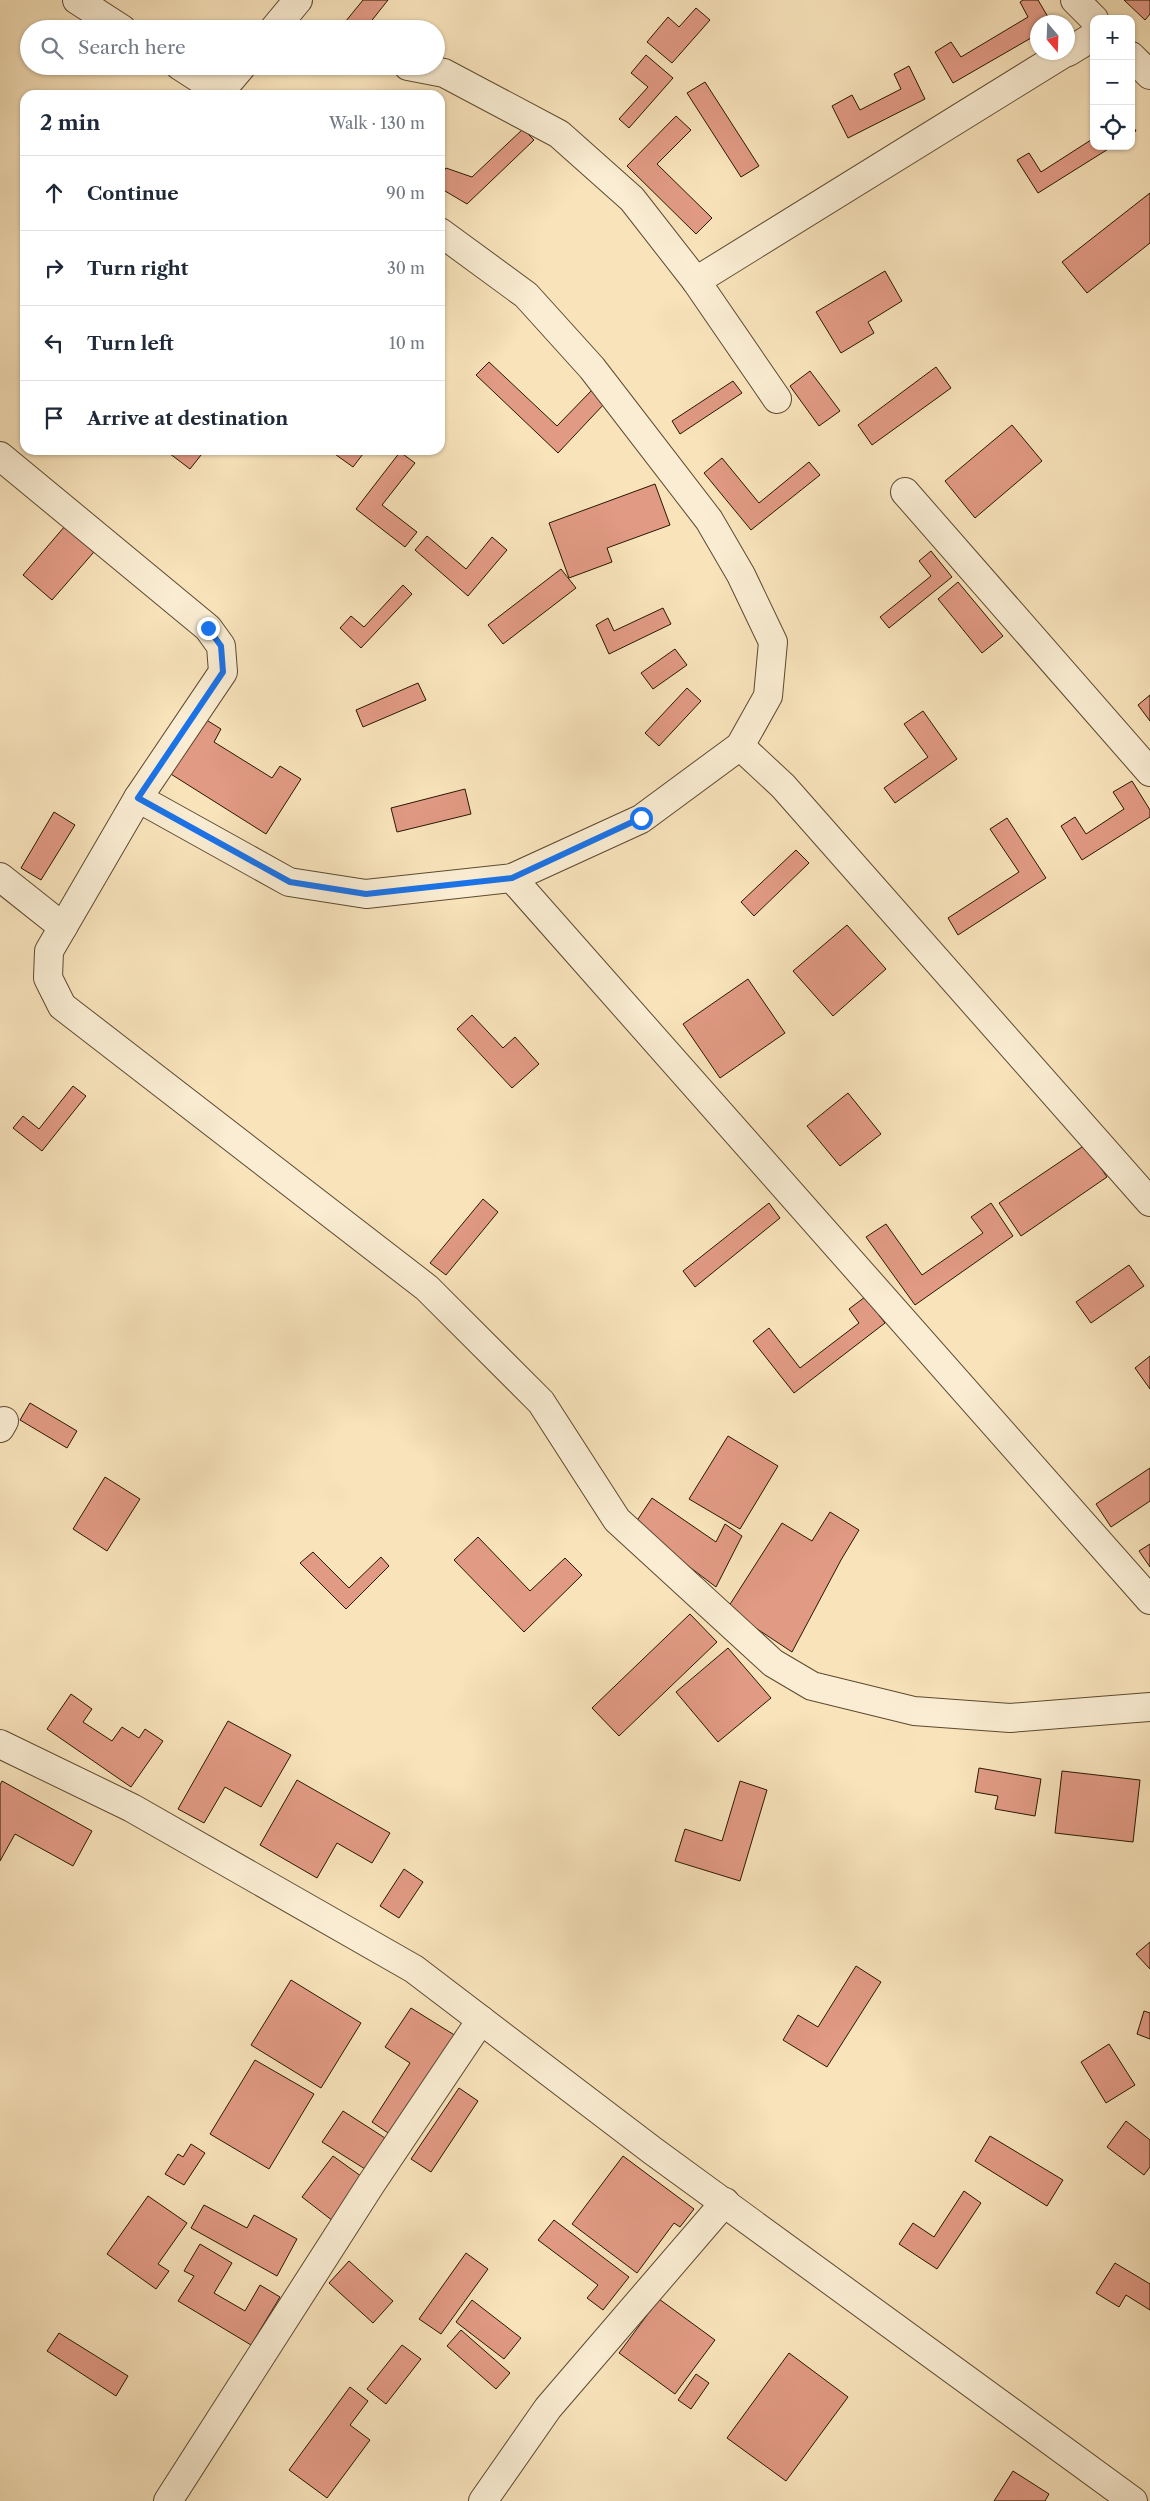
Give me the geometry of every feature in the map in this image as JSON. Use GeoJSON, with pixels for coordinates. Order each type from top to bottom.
{"type":"FeatureCollection","features":[{"type":"Feature","properties":{"kind":"street"},"geometry":{"type":"LineString","coordinates":[[77,0],[108,20]]}},
{"type":"Feature","properties":{"kind":"street"},"geometry":{"type":"LineString","coordinates":[[281,20],[298,0]]}},
{"type":"Feature","properties":{"kind":"street"},"geometry":{"type":"LineString","coordinates":[[1075,0],[1090,15]]}},
{"type":"Feature","properties":{"kind":"street"},"geometry":{"type":"LineString","coordinates":[[1075,47],[1090,38]]}},
{"type":"Feature","properties":{"kind":"street"},"geometry":{"type":"LineString","coordinates":[[696,282],[1054,60]]}},
{"type":"Feature","properties":{"kind":"street"},"geometry":{"type":"LineString","coordinates":[[1135,60],[1150,75]]}},
{"type":"Feature","properties":{"kind":"street"},"geometry":{"type":"LineString","coordinates":[[445,74],[559,134],[632,199],[696,282],[778,399]]}},
{"type":"Feature","properties":{"kind":"street"},"geometry":{"type":"LineString","coordinates":[[194,75],[218,90]]}},
{"type":"Feature","properties":{"kind":"street"},"geometry":{"type":"LineString","coordinates":[[225,90],[236,75]]}},
{"type":"Feature","properties":{"kind":"street"},"geometry":{"type":"LineString","coordinates":[[138,798],[290,882],[366,894],[512,878],[641,818],[740,746],[768,696],[773,642],[741,575],[709,520],[592,368],[526,295],[445,236]]}},
{"type":"Feature","properties":{"kind":"street"},"geometry":{"type":"LineString","coordinates":[[0,456],[208,628],[221,646],[223,672],[138,798],[49,951],[48,978],[62,1006],[427,1288],[541,1402],[617,1520],[773,1664],[812,1686],[914,1711],[1010,1718],[1150,1707]]}},
{"type":"Feature","properties":{"kind":"street"},"geometry":{"type":"LineString","coordinates":[[906,492],[1150,772]]}},
{"type":"Feature","properties":{"kind":"street"},"geometry":{"type":"LineString","coordinates":[[740,746],[783,786],[1150,1202]]}},
{"type":"Feature","properties":{"kind":"street"},"geometry":{"type":"LineString","coordinates":[[0,877],[63,927]]}},
{"type":"Feature","properties":{"kind":"street"},"geometry":{"type":"LineString","coordinates":[[512,878],[1150,1600]]}},
{"type":"Feature","properties":{"kind":"street"},"geometry":{"type":"LineString","coordinates":[[0,1744],[132,1808],[414,1969],[725,2202],[1133,2501]]}},
{"type":"Feature","properties":{"kind":"street"},"geometry":{"type":"LineString","coordinates":[[168,2501],[370,2184],[481,2020]]}},
{"type":"Feature","properties":{"kind":"street"},"geometry":{"type":"LineString","coordinates":[[483,2501],[548,2408],[725,2202]]}},
{"type":"Feature","properties":{"kind":"building"},"geometry":{"type":"Polygon","coordinates":[[[363,0],[388,0],[372,20],[347,20],[363,0]]]}},
{"type":"Feature","properties":{"kind":"building"},"geometry":{"type":"Polygon","coordinates":[[[1023,0],[1038,0],[1047,15],[1030,15],[1030,39],[953,83],[935,52],[951,42],[961,57],[1028,17],[1020,2],[1023,0]]]}},
{"type":"Feature","properties":{"kind":"building"},"geometry":{"type":"Polygon","coordinates":[[[1124,0],[1150,0],[1150,14],[1145,20],[1124,0]]]}},
{"type":"Feature","properties":{"kind":"building"},"geometry":{"type":"Polygon","coordinates":[[[696,8],[710,20],[672,63],[647,42],[668,17],[679,27],[696,8]]]}},
{"type":"Feature","properties":{"kind":"building"},"geometry":{"type":"Polygon","coordinates":[[[646,55],[673,78],[629,128],[619,119],[648,87],[631,73],[646,55]]]}},
{"type":"Feature","properties":{"kind":"building"},"geometry":{"type":"Polygon","coordinates":[[[909,66],[925,99],[848,138],[832,106],[852,95],[860,110],[901,89],[894,74],[909,66]]]}},
{"type":"Feature","properties":{"kind":"building"},"geometry":{"type":"Polygon","coordinates":[[[705,82],[759,166],[741,177],[687,93],[705,82]]]}},
{"type":"Feature","properties":{"kind":"building"},"geometry":{"type":"Polygon","coordinates":[[[676,116],[691,130],[657,164],[712,218],[696,234],[627,166],[676,116]]]}},
{"type":"Feature","properties":{"kind":"building"},"geometry":{"type":"Polygon","coordinates":[[[523,129],[534,140],[467,204],[445,191],[446,168],[472,177],[523,129]]]}},
{"type":"Feature","properties":{"kind":"building"},"geometry":{"type":"Polygon","coordinates":[[[1090,141],[1090,150],[1107,150],[1038,193],[1017,160],[1029,153],[1041,172],[1090,141]]]}},
{"type":"Feature","properties":{"kind":"building"},"geometry":{"type":"Polygon","coordinates":[[[1150,193],[1150,243],[1087,293],[1062,262],[1150,193]]]}},
{"type":"Feature","properties":{"kind":"building"},"geometry":{"type":"Polygon","coordinates":[[[885,271],[902,301],[868,322],[874,333],[841,353],[816,312],[885,271]]]}},
{"type":"Feature","properties":{"kind":"building"},"geometry":{"type":"Polygon","coordinates":[[[489,362],[557,426],[592,390],[605,403],[558,453],[476,375],[489,362]]]}},
{"type":"Feature","properties":{"kind":"building"},"geometry":{"type":"Polygon","coordinates":[[[936,367],[951,388],[872,445],[858,425],[936,367]]]}},
{"type":"Feature","properties":{"kind":"building"},"geometry":{"type":"Polygon","coordinates":[[[810,371],[840,411],[819,426],[790,386],[810,371]]]}},
{"type":"Feature","properties":{"kind":"building"},"geometry":{"type":"Polygon","coordinates":[[[733,381],[742,393],[680,434],[672,421],[733,381]]]}},
{"type":"Feature","properties":{"kind":"building"},"geometry":{"type":"Polygon","coordinates":[[[1012,425],[1042,461],[975,518],[945,481],[1012,425]]]}},
{"type":"Feature","properties":{"kind":"building"},"geometry":{"type":"Polygon","coordinates":[[[172,455],[201,455],[190,469],[172,455]]]}},
{"type":"Feature","properties":{"kind":"building"},"geometry":{"type":"Polygon","coordinates":[[[336,455],[362,455],[353,467],[336,455]]]}},
{"type":"Feature","properties":{"kind":"building"},"geometry":{"type":"Polygon","coordinates":[[[398,455],[404,455],[415,463],[382,505],[417,532],[405,547],[356,509],[398,455]]]}},
{"type":"Feature","properties":{"kind":"building"},"geometry":{"type":"Polygon","coordinates":[[[722,458],[759,503],[809,462],[820,475],[751,530],[704,473],[722,458]]]}},
{"type":"Feature","properties":{"kind":"building"},"geometry":{"type":"Polygon","coordinates":[[[655,484],[670,525],[607,548],[612,562],[569,578],[549,523],[655,484]]]}},
{"type":"Feature","properties":{"kind":"building"},"geometry":{"type":"Polygon","coordinates":[[[71,519],[100,545],[52,600],[23,575],[71,519]]]}},
{"type":"Feature","properties":{"kind":"building"},"geometry":{"type":"Polygon","coordinates":[[[427,536],[466,569],[492,537],[507,550],[468,596],[415,550],[427,536]]]}},
{"type":"Feature","properties":{"kind":"building"},"geometry":{"type":"Polygon","coordinates":[[[931,551],[952,577],[889,628],[880,617],[931,576],[919,561],[931,551]]]}},
{"type":"Feature","properties":{"kind":"building"},"geometry":{"type":"Polygon","coordinates":[[[561,569],[576,588],[503,644],[488,625],[561,569]]]}},
{"type":"Feature","properties":{"kind":"building"},"geometry":{"type":"Polygon","coordinates":[[[958,582],[1003,636],[982,653],[938,599],[958,582]]]}},
{"type":"Feature","properties":{"kind":"building"},"geometry":{"type":"Polygon","coordinates":[[[403,585],[412,594],[361,648],[340,628],[351,616],[364,627],[403,585]]]}},
{"type":"Feature","properties":{"kind":"building"},"geometry":{"type":"Polygon","coordinates":[[[663,608],[671,624],[609,654],[596,625],[608,618],[614,631],[663,608]]]}},
{"type":"Feature","properties":{"kind":"building"},"geometry":{"type":"Polygon","coordinates":[[[675,649],[687,665],[653,689],[641,673],[675,649]]]}},
{"type":"Feature","properties":{"kind":"building"},"geometry":{"type":"Polygon","coordinates":[[[418,683],[426,700],[363,727],[356,710],[418,683]]]}},
{"type":"Feature","properties":{"kind":"building"},"geometry":{"type":"Polygon","coordinates":[[[687,688],[701,701],[659,746],[645,733],[687,688]]]}},
{"type":"Feature","properties":{"kind":"building"},"geometry":{"type":"Polygon","coordinates":[[[1150,695],[1150,721],[1138,705],[1150,695]]]}},
{"type":"Feature","properties":{"kind":"building"},"geometry":{"type":"Polygon","coordinates":[[[923,711],[957,759],[895,803],[884,788],[928,757],[904,724],[923,711]]]}},
{"type":"Feature","properties":{"kind":"building"},"geometry":{"type":"Polygon","coordinates":[[[200,716],[221,729],[214,742],[272,778],[280,766],[301,779],[266,834],[166,771],[200,716]]]}},
{"type":"Feature","properties":{"kind":"building"},"geometry":{"type":"Polygon","coordinates":[[[1132,781],[1150,810],[1150,817],[1082,860],[1061,826],[1075,817],[1086,834],[1124,809],[1113,792],[1132,781]]]}},
{"type":"Feature","properties":{"kind":"building"},"geometry":{"type":"Polygon","coordinates":[[[465,789],[471,814],[397,832],[391,808],[465,789]]]}},
{"type":"Feature","properties":{"kind":"building"},"geometry":{"type":"Polygon","coordinates":[[[54,812],[75,825],[41,880],[21,868],[54,812]]]}},
{"type":"Feature","properties":{"kind":"building"},"geometry":{"type":"Polygon","coordinates":[[[1007,818],[1046,878],[958,935],[948,918],[1019,872],[990,829],[1007,818]]]}},
{"type":"Feature","properties":{"kind":"building"},"geometry":{"type":"Polygon","coordinates":[[[796,850],[809,863],[754,916],[741,902],[796,850]]]}},
{"type":"Feature","properties":{"kind":"building"},"geometry":{"type":"Polygon","coordinates":[[[847,925],[886,969],[833,1016],[793,971],[847,925]]]}},
{"type":"Feature","properties":{"kind":"building"},"geometry":{"type":"Polygon","coordinates":[[[748,979],[785,1033],[720,1078],[683,1024],[748,979]]]}},
{"type":"Feature","properties":{"kind":"building"},"geometry":{"type":"Polygon","coordinates":[[[472,1015],[503,1048],[515,1037],[539,1064],[512,1088],[457,1029],[472,1015]]]}},
{"type":"Feature","properties":{"kind":"building"},"geometry":{"type":"Polygon","coordinates":[[[73,1086],[86,1096],[42,1151],[13,1128],[23,1116],[39,1129],[73,1086]]]}},
{"type":"Feature","properties":{"kind":"building"},"geometry":{"type":"Polygon","coordinates":[[[848,1093],[881,1134],[840,1166],[807,1126],[848,1093]]]}},
{"type":"Feature","properties":{"kind":"building"},"geometry":{"type":"Polygon","coordinates":[[[1085,1145],[1107,1177],[1021,1236],[999,1203],[1085,1145]]]}},
{"type":"Feature","properties":{"kind":"building"},"geometry":{"type":"Polygon","coordinates":[[[483,1199],[498,1212],[446,1275],[430,1263],[483,1199]]]}},
{"type":"Feature","properties":{"kind":"building"},"geometry":{"type":"Polygon","coordinates":[[[769,1203],[780,1218],[695,1287],[683,1271],[769,1203]]]}},
{"type":"Feature","properties":{"kind":"building"},"geometry":{"type":"Polygon","coordinates":[[[991,1203],[1013,1236],[915,1305],[866,1237],[886,1224],[922,1275],[983,1233],[971,1217],[991,1203]]]}},
{"type":"Feature","properties":{"kind":"building"},"geometry":{"type":"Polygon","coordinates":[[[1129,1265],[1144,1286],[1091,1323],[1076,1302],[1129,1265]]]}},
{"type":"Feature","properties":{"kind":"building"},"geometry":{"type":"Polygon","coordinates":[[[865,1297],[885,1323],[794,1393],[753,1341],[769,1328],[800,1368],[859,1323],[849,1309],[865,1297]]]}},
{"type":"Feature","properties":{"kind":"building"},"geometry":{"type":"Polygon","coordinates":[[[1150,1356],[1150,1389],[1135,1368],[1150,1356]]]}},
{"type":"Feature","properties":{"kind":"building"},"geometry":{"type":"Polygon","coordinates":[[[30,1403],[77,1431],[67,1448],[20,1420],[30,1403]]]}},
{"type":"Feature","properties":{"kind":"building"},"geometry":{"type":"Polygon","coordinates":[[[728,1436],[778,1466],[740,1529],[689,1499],[728,1436]]]}},
{"type":"Feature","properties":{"kind":"building"},"geometry":{"type":"Polygon","coordinates":[[[1150,1468],[1150,1501],[1111,1527],[1096,1504],[1150,1468]]]}},
{"type":"Feature","properties":{"kind":"building"},"geometry":{"type":"Polygon","coordinates":[[[105,1477],[140,1499],[107,1551],[73,1529],[105,1477]]]}},
{"type":"Feature","properties":{"kind":"building"},"geometry":{"type":"Polygon","coordinates":[[[652,1498],[716,1542],[725,1524],[742,1536],[716,1587],[634,1525],[652,1498]]]}},
{"type":"Feature","properties":{"kind":"building"},"geometry":{"type":"Polygon","coordinates":[[[830,1512],[859,1530],[792,1652],[727,1609],[782,1523],[812,1541],[830,1512]]]}},
{"type":"Feature","properties":{"kind":"building"},"geometry":{"type":"Polygon","coordinates":[[[478,1537],[530,1591],[565,1558],[582,1575],[524,1632],[454,1560],[478,1537]]]}},
{"type":"Feature","properties":{"kind":"building"},"geometry":{"type":"Polygon","coordinates":[[[1150,1544],[1150,1567],[1139,1551],[1150,1544]]]}},
{"type":"Feature","properties":{"kind":"building"},"geometry":{"type":"Polygon","coordinates":[[[313,1552],[349,1588],[381,1557],[389,1566],[346,1609],[300,1563],[313,1552]]]}},
{"type":"Feature","properties":{"kind":"building"},"geometry":{"type":"Polygon","coordinates":[[[690,1614],[717,1642],[619,1736],[592,1708],[690,1614]]]}},
{"type":"Feature","properties":{"kind":"building"},"geometry":{"type":"Polygon","coordinates":[[[728,1648],[771,1698],[718,1742],[676,1692],[728,1648]]]}},
{"type":"Feature","properties":{"kind":"building"},"geometry":{"type":"Polygon","coordinates":[[[71,1694],[92,1709],[83,1722],[112,1741],[122,1727],[139,1738],[145,1729],[163,1741],[131,1787],[47,1729],[71,1694]]]}},
{"type":"Feature","properties":{"kind":"building"},"geometry":{"type":"Polygon","coordinates":[[[228,1721],[291,1755],[261,1807],[225,1787],[204,1823],[178,1809],[228,1721]]]}},
{"type":"Feature","properties":{"kind":"building"},"geometry":{"type":"Polygon","coordinates":[[[979,1768],[1041,1779],[1035,1816],[995,1809],[998,1796],[975,1792],[979,1768]]]}},
{"type":"Feature","properties":{"kind":"building"},"geometry":{"type":"Polygon","coordinates":[[[1062,1771],[1140,1780],[1133,1842],[1055,1833],[1062,1771]]]}},
{"type":"Feature","properties":{"kind":"building"},"geometry":{"type":"Polygon","coordinates":[[[297,1780],[390,1833],[372,1863],[337,1843],[317,1878],[260,1845],[297,1780]]]}},
{"type":"Feature","properties":{"kind":"building"},"geometry":{"type":"Polygon","coordinates":[[[2,1781],[92,1831],[73,1866],[15,1834],[0,1861],[0,1785],[2,1781]]]}},
{"type":"Feature","properties":{"kind":"building"},"geometry":{"type":"Polygon","coordinates":[[[740,1781],[767,1790],[740,1881],[675,1861],[685,1829],[722,1841],[740,1781]]]}},
{"type":"Feature","properties":{"kind":"building"},"geometry":{"type":"Polygon","coordinates":[[[404,1869],[423,1882],[399,1918],[380,1906],[404,1869]]]}},
{"type":"Feature","properties":{"kind":"building"},"geometry":{"type":"Polygon","coordinates":[[[1150,1942],[1150,1969],[1136,1954],[1150,1942]]]}},
{"type":"Feature","properties":{"kind":"building"},"geometry":{"type":"Polygon","coordinates":[[[856,1966],[881,1982],[827,2067],[783,2040],[798,2015],[818,2027],[856,1966]]]}},
{"type":"Feature","properties":{"kind":"building"},"geometry":{"type":"Polygon","coordinates":[[[291,1980],[361,2023],[321,2088],[251,2045],[291,1980]]]}},
{"type":"Feature","properties":{"kind":"building"},"geometry":{"type":"Polygon","coordinates":[[[411,2008],[456,2036],[391,2135],[372,2122],[410,2063],[385,2047],[411,2008]]]}},
{"type":"Feature","properties":{"kind":"building"},"geometry":{"type":"Polygon","coordinates":[[[1144,2011],[1150,2013],[1150,2039],[1137,2034],[1144,2011]]]}},
{"type":"Feature","properties":{"kind":"building"},"geometry":{"type":"Polygon","coordinates":[[[1109,2044],[1135,2085],[1106,2103],[1081,2062],[1109,2044]]]}},
{"type":"Feature","properties":{"kind":"building"},"geometry":{"type":"Polygon","coordinates":[[[255,2060],[314,2094],[269,2169],[210,2134],[255,2060]]]}},
{"type":"Feature","properties":{"kind":"building"},"geometry":{"type":"Polygon","coordinates":[[[459,2088],[478,2101],[431,2172],[411,2159],[459,2088]]]}},
{"type":"Feature","properties":{"kind":"building"},"geometry":{"type":"Polygon","coordinates":[[[343,2111],[385,2138],[365,2169],[322,2142],[343,2111]]]}},
{"type":"Feature","properties":{"kind":"building"},"geometry":{"type":"Polygon","coordinates":[[[1126,2121],[1150,2140],[1150,2167],[1144,2175],[1107,2147],[1126,2121]]]}},
{"type":"Feature","properties":{"kind":"building"},"geometry":{"type":"Polygon","coordinates":[[[990,2136],[1063,2180],[1047,2206],[975,2161],[990,2136]]]}},
{"type":"Feature","properties":{"kind":"building"},"geometry":{"type":"Polygon","coordinates":[[[191,2144],[205,2153],[184,2185],[165,2174],[178,2154],[183,2157],[191,2144]]]}},
{"type":"Feature","properties":{"kind":"building"},"geometry":{"type":"Polygon","coordinates":[[[333,2156],[365,2179],[333,2221],[302,2197],[333,2156]]]}},
{"type":"Feature","properties":{"kind":"building"},"geometry":{"type":"Polygon","coordinates":[[[623,2156],[694,2209],[680,2227],[674,2223],[637,2273],[572,2224],[623,2156]]]}},
{"type":"Feature","properties":{"kind":"building"},"geometry":{"type":"Polygon","coordinates":[[[964,2191],[981,2203],[937,2269],[899,2244],[913,2223],[934,2237],[964,2191]]]}},
{"type":"Feature","properties":{"kind":"building"},"geometry":{"type":"Polygon","coordinates":[[[148,2196],[187,2223],[158,2264],[169,2271],[156,2289],[107,2254],[148,2196]]]}},
{"type":"Feature","properties":{"kind":"building"},"geometry":{"type":"Polygon","coordinates":[[[204,2205],[247,2228],[254,2215],[297,2239],[277,2276],[191,2228],[204,2205]]]}},
{"type":"Feature","properties":{"kind":"building"},"geometry":{"type":"Polygon","coordinates":[[[554,2220],[629,2277],[603,2310],[587,2298],[598,2285],[538,2240],[554,2220]]]}},
{"type":"Feature","properties":{"kind":"building"},"geometry":{"type":"Polygon","coordinates":[[[200,2244],[232,2263],[214,2293],[245,2311],[260,2285],[280,2297],[251,2345],[178,2301],[194,2276],[184,2271],[200,2244]]]}},
{"type":"Feature","properties":{"kind":"building"},"geometry":{"type":"Polygon","coordinates":[[[466,2253],[488,2269],[441,2334],[419,2319],[466,2253]]]}},
{"type":"Feature","properties":{"kind":"building"},"geometry":{"type":"Polygon","coordinates":[[[349,2261],[393,2301],[373,2323],[329,2283],[349,2261]]]}},
{"type":"Feature","properties":{"kind":"building"},"geometry":{"type":"Polygon","coordinates":[[[1115,2263],[1150,2284],[1150,2310],[1126,2295],[1119,2307],[1096,2293],[1115,2263]]]}},
{"type":"Feature","properties":{"kind":"building"},"geometry":{"type":"Polygon","coordinates":[[[659,2299],[715,2340],[675,2394],[619,2353],[659,2299]]]}},
{"type":"Feature","properties":{"kind":"building"},"geometry":{"type":"Polygon","coordinates":[[[472,2300],[521,2338],[504,2359],[456,2322],[472,2300]]]}},
{"type":"Feature","properties":{"kind":"building"},"geometry":{"type":"Polygon","coordinates":[[[461,2330],[510,2373],[496,2389],[447,2346],[461,2330]]]}},
{"type":"Feature","properties":{"kind":"building"},"geometry":{"type":"Polygon","coordinates":[[[59,2333],[128,2376],[116,2396],[47,2351],[59,2333]]]}},
{"type":"Feature","properties":{"kind":"building"},"geometry":{"type":"Polygon","coordinates":[[[402,2345],[421,2359],[386,2404],[367,2389],[402,2345]]]}},
{"type":"Feature","properties":{"kind":"building"},"geometry":{"type":"Polygon","coordinates":[[[789,2353],[848,2397],[786,2481],[727,2438],[789,2353]]]}},
{"type":"Feature","properties":{"kind":"building"},"geometry":{"type":"Polygon","coordinates":[[[696,2374],[709,2383],[691,2409],[678,2400],[696,2374]]]}},
{"type":"Feature","properties":{"kind":"building"},"geometry":{"type":"Polygon","coordinates":[[[350,2387],[368,2401],[350,2425],[370,2440],[327,2498],[289,2470],[350,2387]]]}},
{"type":"Feature","properties":{"kind":"building"},"geometry":{"type":"Polygon","coordinates":[[[1013,2471],[1049,2494],[1045,2501],[994,2501],[1013,2471]]]}},
{"type":"Feature","properties":{"kind":"route"},"geometry":{"type":"LineString","coordinates":[[208,628],[221,646],[223,672],[138,798],[290,882],[366,894],[512,878],[641,818]]}}]}
